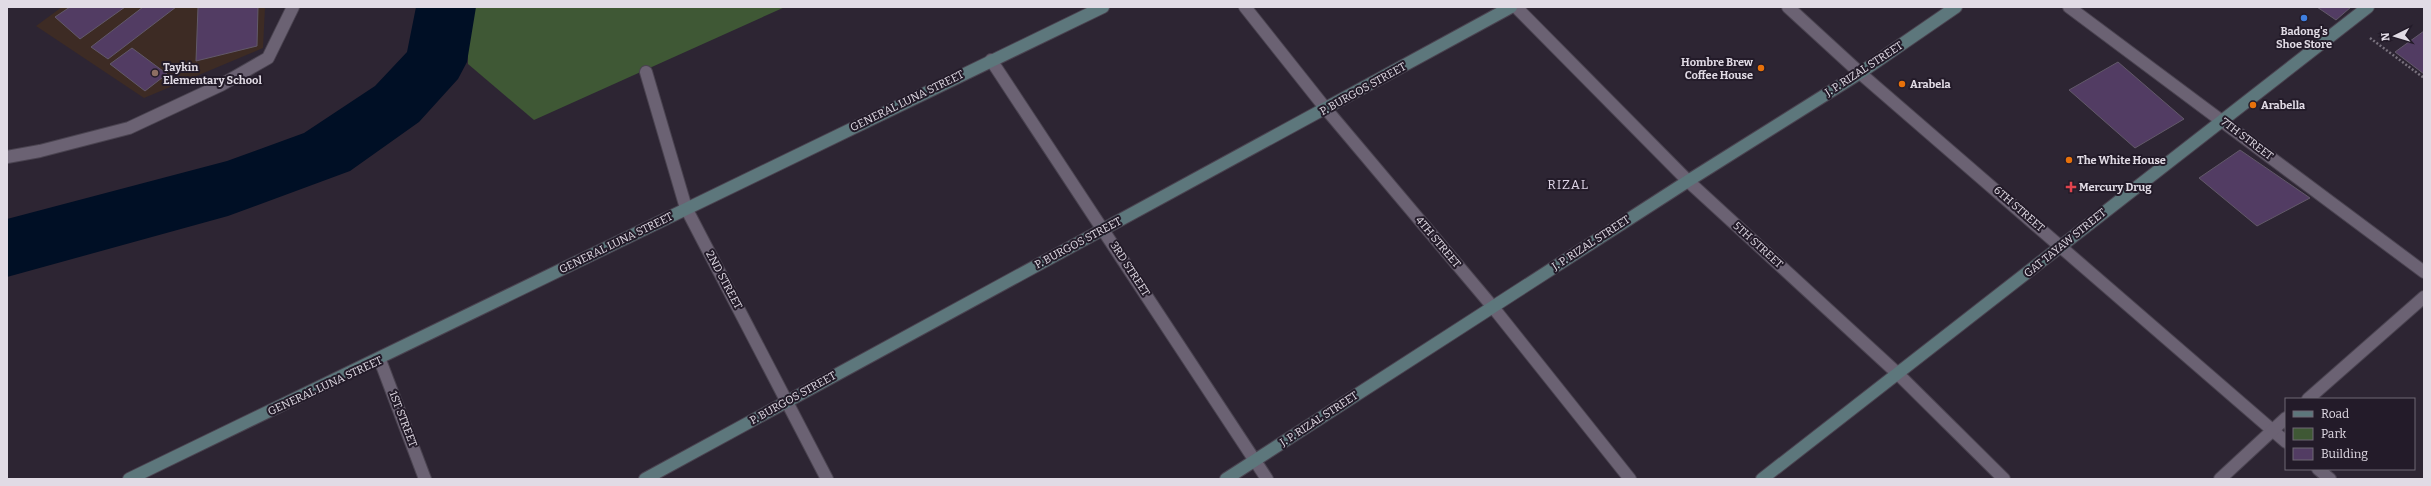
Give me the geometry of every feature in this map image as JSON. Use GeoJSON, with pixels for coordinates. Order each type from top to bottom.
{"type":"FeatureCollection","features":[{"type":"Feature","properties":{"kind":"street"},"geometry":{"type":"LineString","coordinates":[[7,157],[40,151],[129,128],[220,85],[268,58],[293,7]]}},
{"type":"Feature","properties":{"kind":"street","name":"GENERAL LUNA STREET"},"geometry":{"type":"LineString","coordinates":[[129,479],[380,360],[686,208],[1103,7]]}},
{"type":"Feature","properties":{"kind":"street","name":"4TH STREET"},"geometry":{"type":"LineString","coordinates":[[1245,7],[1326,109],[1492,306],[1630,479]]}},
{"type":"Feature","properties":{"kind":"street","name":"P. BURGOS STREET"},"geometry":{"type":"LineString","coordinates":[[645,479],[1511,7]]}},
{"type":"Feature","properties":{"kind":"street","name":"5TH STREET"},"geometry":{"type":"LineString","coordinates":[[1516,7],[1688,181],[1898,373],[2004,479]]}},
{"type":"Feature","properties":{"kind":"street","name":"6TH STREET"},"geometry":{"type":"LineString","coordinates":[[1788,7],[1860,73],[2061,245],[2285,441]]}},
{"type":"Feature","properties":{"kind":"street","name":"J. P. RIZAL STREET"},"geometry":{"type":"LineString","coordinates":[[1226,479],[1492,306],[1860,73],[1956,7]]}},
{"type":"Feature","properties":{"kind":"street","name":"7TH STREET"},"geometry":{"type":"LineString","coordinates":[[2069,7],[2222,119],[2424,272]]}},
{"type":"Feature","properties":{"kind":"street","name":"GAT TAYAW STREET"},"geometry":{"type":"LineString","coordinates":[[1762,479],[2222,119],[2368,7]]}},
{"type":"Feature","properties":{"kind":"street","name":"3RD STREET"},"geometry":{"type":"LineString","coordinates":[[991,60],[1267,479]]}},
{"type":"Feature","properties":{"kind":"street","name":"2ND STREET"},"geometry":{"type":"LineString","coordinates":[[646,72],[686,208],[788,400],[827,479]]}},
{"type":"Feature","properties":{"kind":"street"},"geometry":{"type":"LineString","coordinates":[[2309,398],[2424,297]]}},
{"type":"Feature","properties":{"kind":"street","name":"1ST STREET"},"geometry":{"type":"LineString","coordinates":[[380,360],[426,479]]}},
{"type":"Feature","properties":{"kind":"street"},"geometry":{"type":"LineString","coordinates":[[2220,479],[2285,419]]}},
{"type":"Feature","properties":{"kind":"street"},"geometry":{"type":"LineString","coordinates":[[2319,470],[2330,479]]}},
{"type":"Feature","properties":{"kind":"path"},"geometry":{"type":"LineString","coordinates":[[2348,23],[2424,78]]}},
{"type":"Feature","properties":{"kind":"shaded area","name":"Taykin Elementary School"},"geometry":{"type":"Polygon","coordinates":[[[62,7],[265,7],[263,48],[144,98],[36,26],[62,7]]]}},
{"type":"Feature","properties":{"kind":"green space"},"geometry":{"type":"Polygon","coordinates":[[[468,7],[785,7],[534,120],[468,64],[468,7]]]}},
{"type":"Feature","properties":{"kind":"building"},"geometry":{"type":"Polygon","coordinates":[[[70,7],[125,7],[80,39],[55,17],[70,7]]]}},
{"type":"Feature","properties":{"kind":"building"},"geometry":{"type":"Polygon","coordinates":[[[143,7],[176,7],[108,59],[91,47],[143,7]]]}},
{"type":"Feature","properties":{"kind":"building"},"geometry":{"type":"Polygon","coordinates":[[[198,7],[258,7],[257,46],[196,61],[198,7]]]}},
{"type":"Feature","properties":{"kind":"building"},"geometry":{"type":"Polygon","coordinates":[[[2317,7],[2351,7],[2336,20],[2317,7]]]}},
{"type":"Feature","properties":{"kind":"building"},"geometry":{"type":"Polygon","coordinates":[[[2424,31],[2424,74],[2395,52],[2424,31]]]}},
{"type":"Feature","properties":{"kind":"building"},"geometry":{"type":"Polygon","coordinates":[[[132,48],[167,74],[145,91],[110,64],[132,48]]]}},
{"type":"Feature","properties":{"kind":"building"},"geometry":{"type":"Polygon","coordinates":[[[2118,62],[2184,119],[2135,148],[2069,90],[2118,62]]]}},
{"type":"Feature","properties":{"kind":"building"},"geometry":{"type":"Polygon","coordinates":[[[2240,150],[2310,198],[2257,226],[2199,178],[2240,150]]]}},
{"type":"Feature","properties":{"kind":"waterway"},"geometry":{"type":"LineString","coordinates":[[7,248],[228,188],[327,152],[397,104],[436,62],[446,7]]}},
{"type":"Feature","properties":{"kind":"place","name":"Badong's Shoe Store"},"geometry":{"type":"Point","coordinates":[2304,18]}},
{"type":"Feature","properties":{"kind":"place","name":"Hombre Brew Coffee House"},"geometry":{"type":"Point","coordinates":[1761,68]}},
{"type":"Feature","properties":{"kind":"place","name":"Taykin Elementary School"},"geometry":{"type":"Point","coordinates":[155,73]}},
{"type":"Feature","properties":{"kind":"place","name":"Arabela"},"geometry":{"type":"Point","coordinates":[1902,84]}},
{"type":"Feature","properties":{"kind":"place","name":"Arabella"},"geometry":{"type":"Point","coordinates":[2253,105]}},
{"type":"Feature","properties":{"kind":"place","name":"The White House"},"geometry":{"type":"Point","coordinates":[2069,160]}},
{"type":"Feature","properties":{"kind":"place","name":"Mercury Drug"},"geometry":{"type":"Point","coordinates":[2071,187]}},
{"type":"Feature","properties":{"kind":"district","name":"RIZAL"},"geometry":{"type":"Point","coordinates":[1568,184]}}]}
